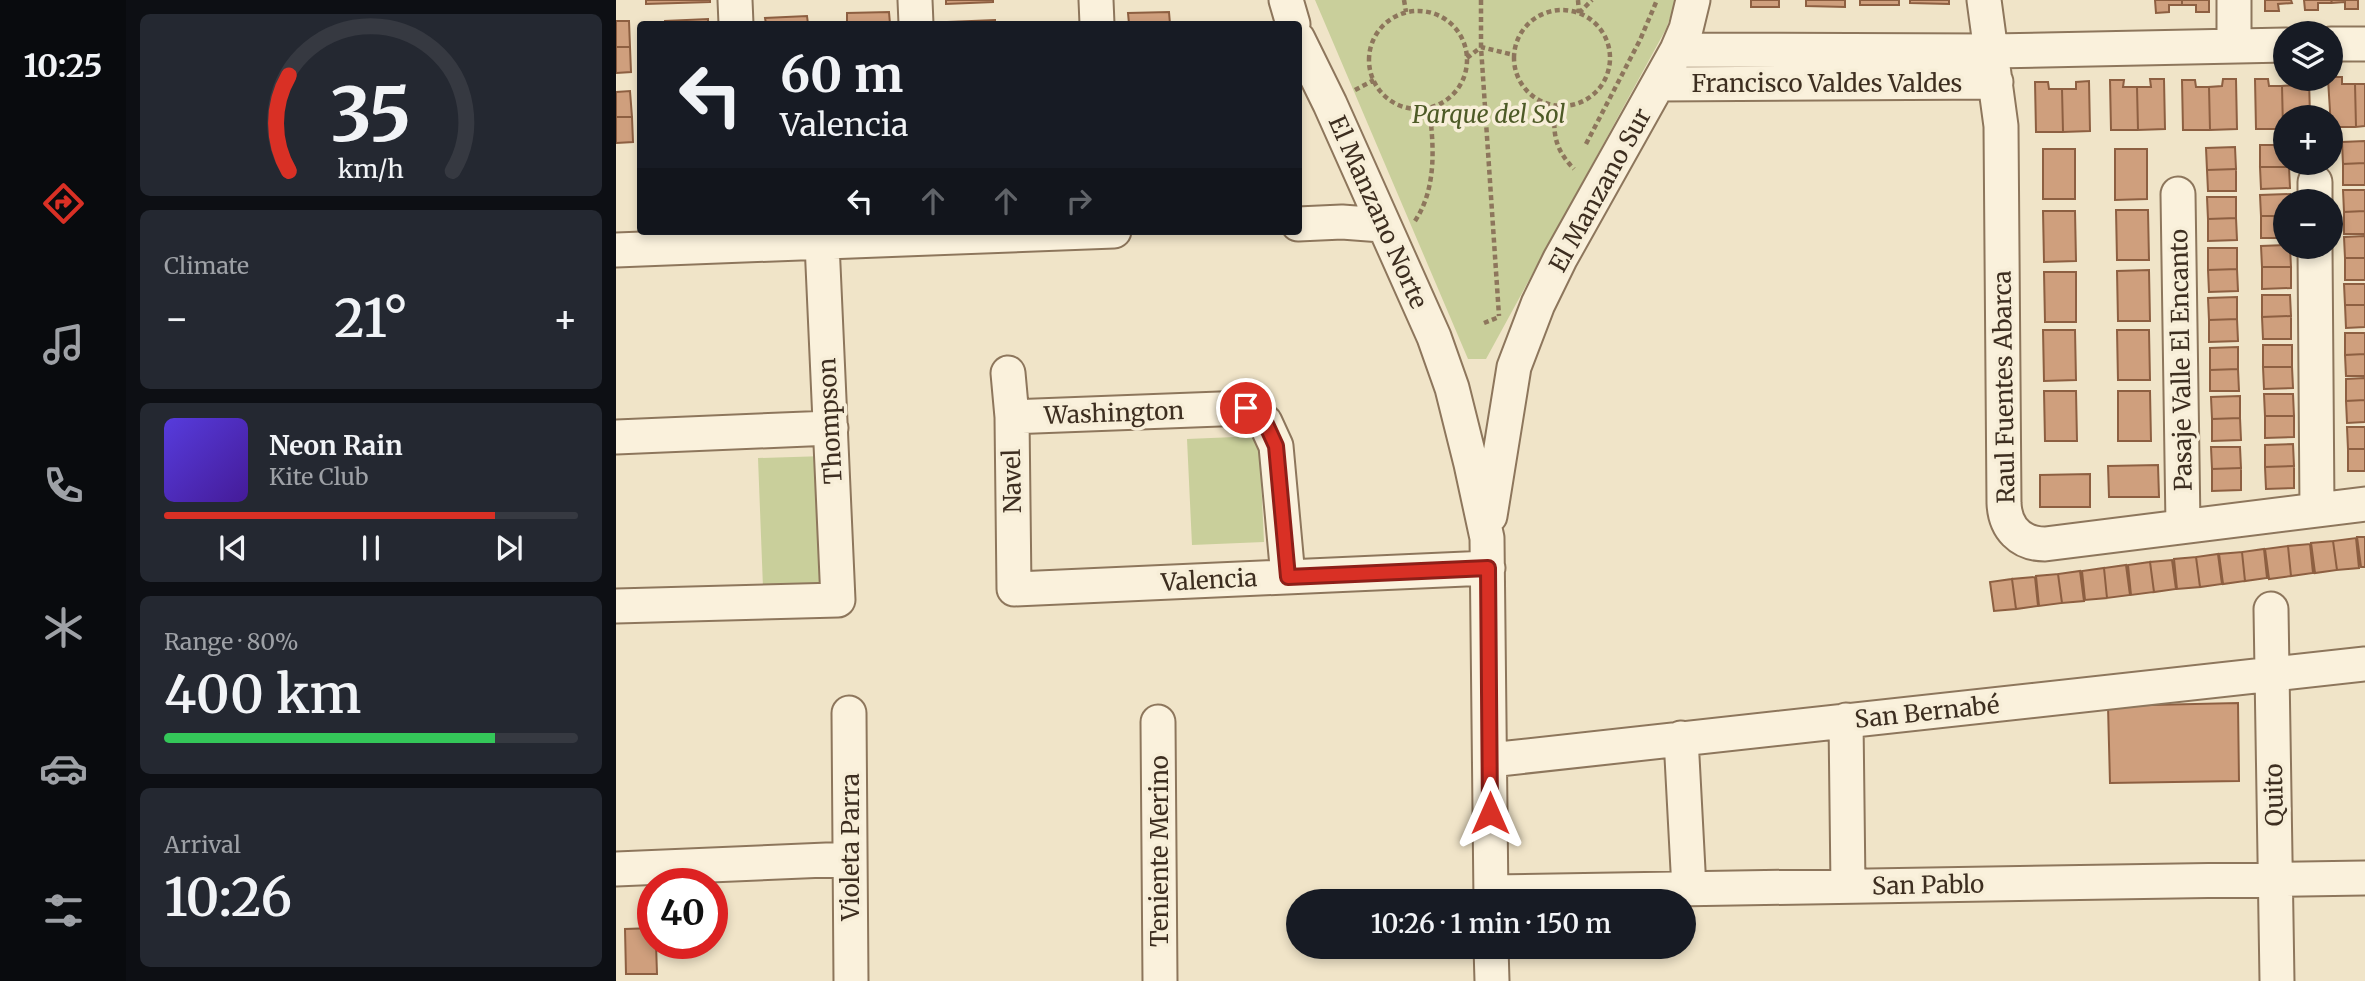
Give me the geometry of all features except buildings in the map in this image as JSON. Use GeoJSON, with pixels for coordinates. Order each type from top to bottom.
{"type":"FeatureCollection","features":[{"type":"Feature","properties":{"kind":"street"},"geometry":{"type":"LineString","coordinates":[[735,0],[736,21]]}},
{"type":"Feature","properties":{"kind":"street"},"geometry":{"type":"LineString","coordinates":[[915,0],[916,21]]}},
{"type":"Feature","properties":{"kind":"street"},"geometry":{"type":"LineString","coordinates":[[1096,0],[1097,21]]}},
{"type":"Feature","properties":{"kind":"street"},"geometry":{"type":"LineString","coordinates":[[1286,0],[1292,21]]}},
{"type":"Feature","properties":{"kind":"street","name":"El Manzano Sur"},"geometry":{"type":"LineString","coordinates":[[1488,553],[1511,382],[1520,349],[1543,293],[1677,50],[1686,29],[1693,0]]}},
{"type":"Feature","properties":{"kind":"street","name":"Raul Fuentes Abarca"},"geometry":{"type":"LineString","coordinates":[[1984,0],[1994,67],[2001,145],[2005,517],[2017,535],[2035,544],[2365,504]]}},
{"type":"Feature","properties":{"kind":"street"},"geometry":{"type":"LineString","coordinates":[[2234,0],[2234,46]]}},
{"type":"Feature","properties":{"kind":"street"},"geometry":{"type":"LineString","coordinates":[[2343,44],[2365,44]]}},
{"type":"Feature","properties":{"kind":"street"},"geometry":{"type":"LineString","coordinates":[[1994,67],[2234,46],[2273,45]]}},
{"type":"Feature","properties":{"kind":"street","name":"El Manzano Norte"},"geometry":{"type":"LineString","coordinates":[[1302,47],[1434,337],[1452,388],[1488,553]]}},
{"type":"Feature","properties":{"kind":"street","name":"Francisco Valdes Valdes"},"geometry":{"type":"LineString","coordinates":[[1677,50],[1994,67]]}},
{"type":"Feature","properties":{"kind":"street","name":"Francisco Valdes Valdes"},"geometry":{"type":"LineString","coordinates":[[1658,84],[1994,67]]}},
{"type":"Feature","properties":{"kind":"street","name":"Pasaje Valle El Encanto"},"geometry":{"type":"LineString","coordinates":[[2178,194],[2183,525]]}},
{"type":"Feature","properties":{"kind":"street"},"geometry":{"type":"LineString","coordinates":[[1302,223],[1342,222],[1386,233]]}},
{"type":"Feature","properties":{"kind":"street"},"geometry":{"type":"LineString","coordinates":[[616,250],[745,238],[822,243],[925,235]]}},
{"type":"Feature","properties":{"kind":"street","name":"Thompson"},"geometry":{"type":"LineString","coordinates":[[616,606],[838,600],[822,243]]}},
{"type":"Feature","properties":{"kind":"street"},"geometry":{"type":"LineString","coordinates":[[2315,259],[2317,509]]}},
{"type":"Feature","properties":{"kind":"street","name":"Navel"},"geometry":{"type":"LineString","coordinates":[[1008,373],[1012,417],[1014,589]]}},
{"type":"Feature","properties":{"kind":"street"},"geometry":{"type":"LineString","coordinates":[[1452,388],[1486,390],[1511,382]]}},
{"type":"Feature","properties":{"kind":"street","name":"Washington"},"geometry":{"type":"LineString","coordinates":[[1012,417],[1246,408],[1265,422],[1276,446],[1288,577]]}},
{"type":"Feature","properties":{"kind":"street"},"geometry":{"type":"LineString","coordinates":[[616,437],[831,428]]}},
{"type":"Feature","properties":{"kind":"street"},"geometry":{"type":"LineString","coordinates":[[1488,553],[1491,889]]}},
{"type":"Feature","properties":{"kind":"street","name":"Valencia"},"geometry":{"type":"LineString","coordinates":[[1014,589],[1288,577],[1488,553]]}},
{"type":"Feature","properties":{"kind":"street","name":"Quito"},"geometry":{"type":"LineString","coordinates":[[2271,609],[2277,981]]}},
{"type":"Feature","properties":{"kind":"street","name":"San Bernabé"},"geometry":{"type":"LineString","coordinates":[[1490,760],[2365,664]]}},
{"type":"Feature","properties":{"kind":"street","name":"Violeta Parra"},"geometry":{"type":"LineString","coordinates":[[849,713],[851,981]]}},
{"type":"Feature","properties":{"kind":"street"},"geometry":{"type":"LineString","coordinates":[[1846,720],[1848,886]]}},
{"type":"Feature","properties":{"kind":"street","name":"Teniente Merino"},"geometry":{"type":"LineString","coordinates":[[1158,722],[1160,981]]}},
{"type":"Feature","properties":{"kind":"street"},"geometry":{"type":"LineString","coordinates":[[1681,738],[1689,889]]}},
{"type":"Feature","properties":{"kind":"street"},"geometry":{"type":"LineString","coordinates":[[616,869],[850,859]]}},
{"type":"Feature","properties":{"kind":"street","name":"San Pablo"},"geometry":{"type":"LineString","coordinates":[[1689,889],[2365,878]]}},
{"type":"Feature","properties":{"kind":"street"},"geometry":{"type":"LineString","coordinates":[[1491,959],[1492,981]]}},
{"type":"Feature","properties":{"kind":"path"},"geometry":{"type":"LineString","coordinates":[[1404,0],[1406,12]]}},
{"type":"Feature","properties":{"kind":"path"},"geometry":{"type":"LineString","coordinates":[[1481,0],[1481,47],[1499,318]]}},
{"type":"Feature","properties":{"kind":"path"},"geometry":{"type":"LineString","coordinates":[[1578,0],[1579,13]]}},
{"type":"Feature","properties":{"kind":"path"},"geometry":{"type":"LineString","coordinates":[[1579,13],[1592,0]]}},
{"type":"Feature","properties":{"kind":"path"},"geometry":{"type":"LineString","coordinates":[[1564,10],[1579,13],[1593,22],[1604,34],[1610,66],[1605,82],[1584,102],[1555,106],[1530,94],[1515,69],[1514,55],[1517,40],[1525,27],[1550,11],[1564,10]]}},
{"type":"Feature","properties":{"kind":"path"},"geometry":{"type":"LineString","coordinates":[[1420,11],[1447,20],[1464,43],[1467,58],[1466,71],[1460,84],[1442,103],[1429,107],[1403,106],[1391,100],[1374,80],[1370,66],[1374,39],[1382,27],[1406,12],[1420,11]]}},
{"type":"Feature","properties":{"kind":"path"},"geometry":{"type":"LineString","coordinates":[[1467,58],[1481,47]]}},
{"type":"Feature","properties":{"kind":"path"},"geometry":{"type":"LineString","coordinates":[[1481,47],[1514,55]]}},
{"type":"Feature","properties":{"kind":"path"},"geometry":{"type":"LineString","coordinates":[[1605,82],[1613,88]]}},
{"type":"Feature","properties":{"kind":"path"},"geometry":{"type":"LineString","coordinates":[[1555,106],[1553,128],[1557,145],[1562,157],[1574,169]]}},
{"type":"Feature","properties":{"kind":"path"},"geometry":{"type":"LineString","coordinates":[[1386,233],[1412,226],[1425,206],[1434,145],[1429,107]]}},
{"type":"Feature","properties":{"kind":"green space","name":"Parque del Sol"},"geometry":{"type":"Polygon","coordinates":[[[1315,0],[1676,0],[1666,29],[1486,359],[1468,359],[1315,0]]]}},
{"type":"Feature","properties":{"kind":"green space"},"geometry":{"type":"Polygon","coordinates":[[[1259,436],[1264,542],[1192,545],[1187,439],[1259,436]]]}},
{"type":"Feature","properties":{"kind":"green space"},"geometry":{"type":"Polygon","coordinates":[[[825,456],[830,586],[763,588],[758,458],[825,456]]]}},
{"type":"Feature","properties":{"kind":"route"},"geometry":{"type":"LineString","coordinates":[[1246,408],[1265,422],[1276,446],[1288,577],[1488,568],[1490,813]]}}]}
